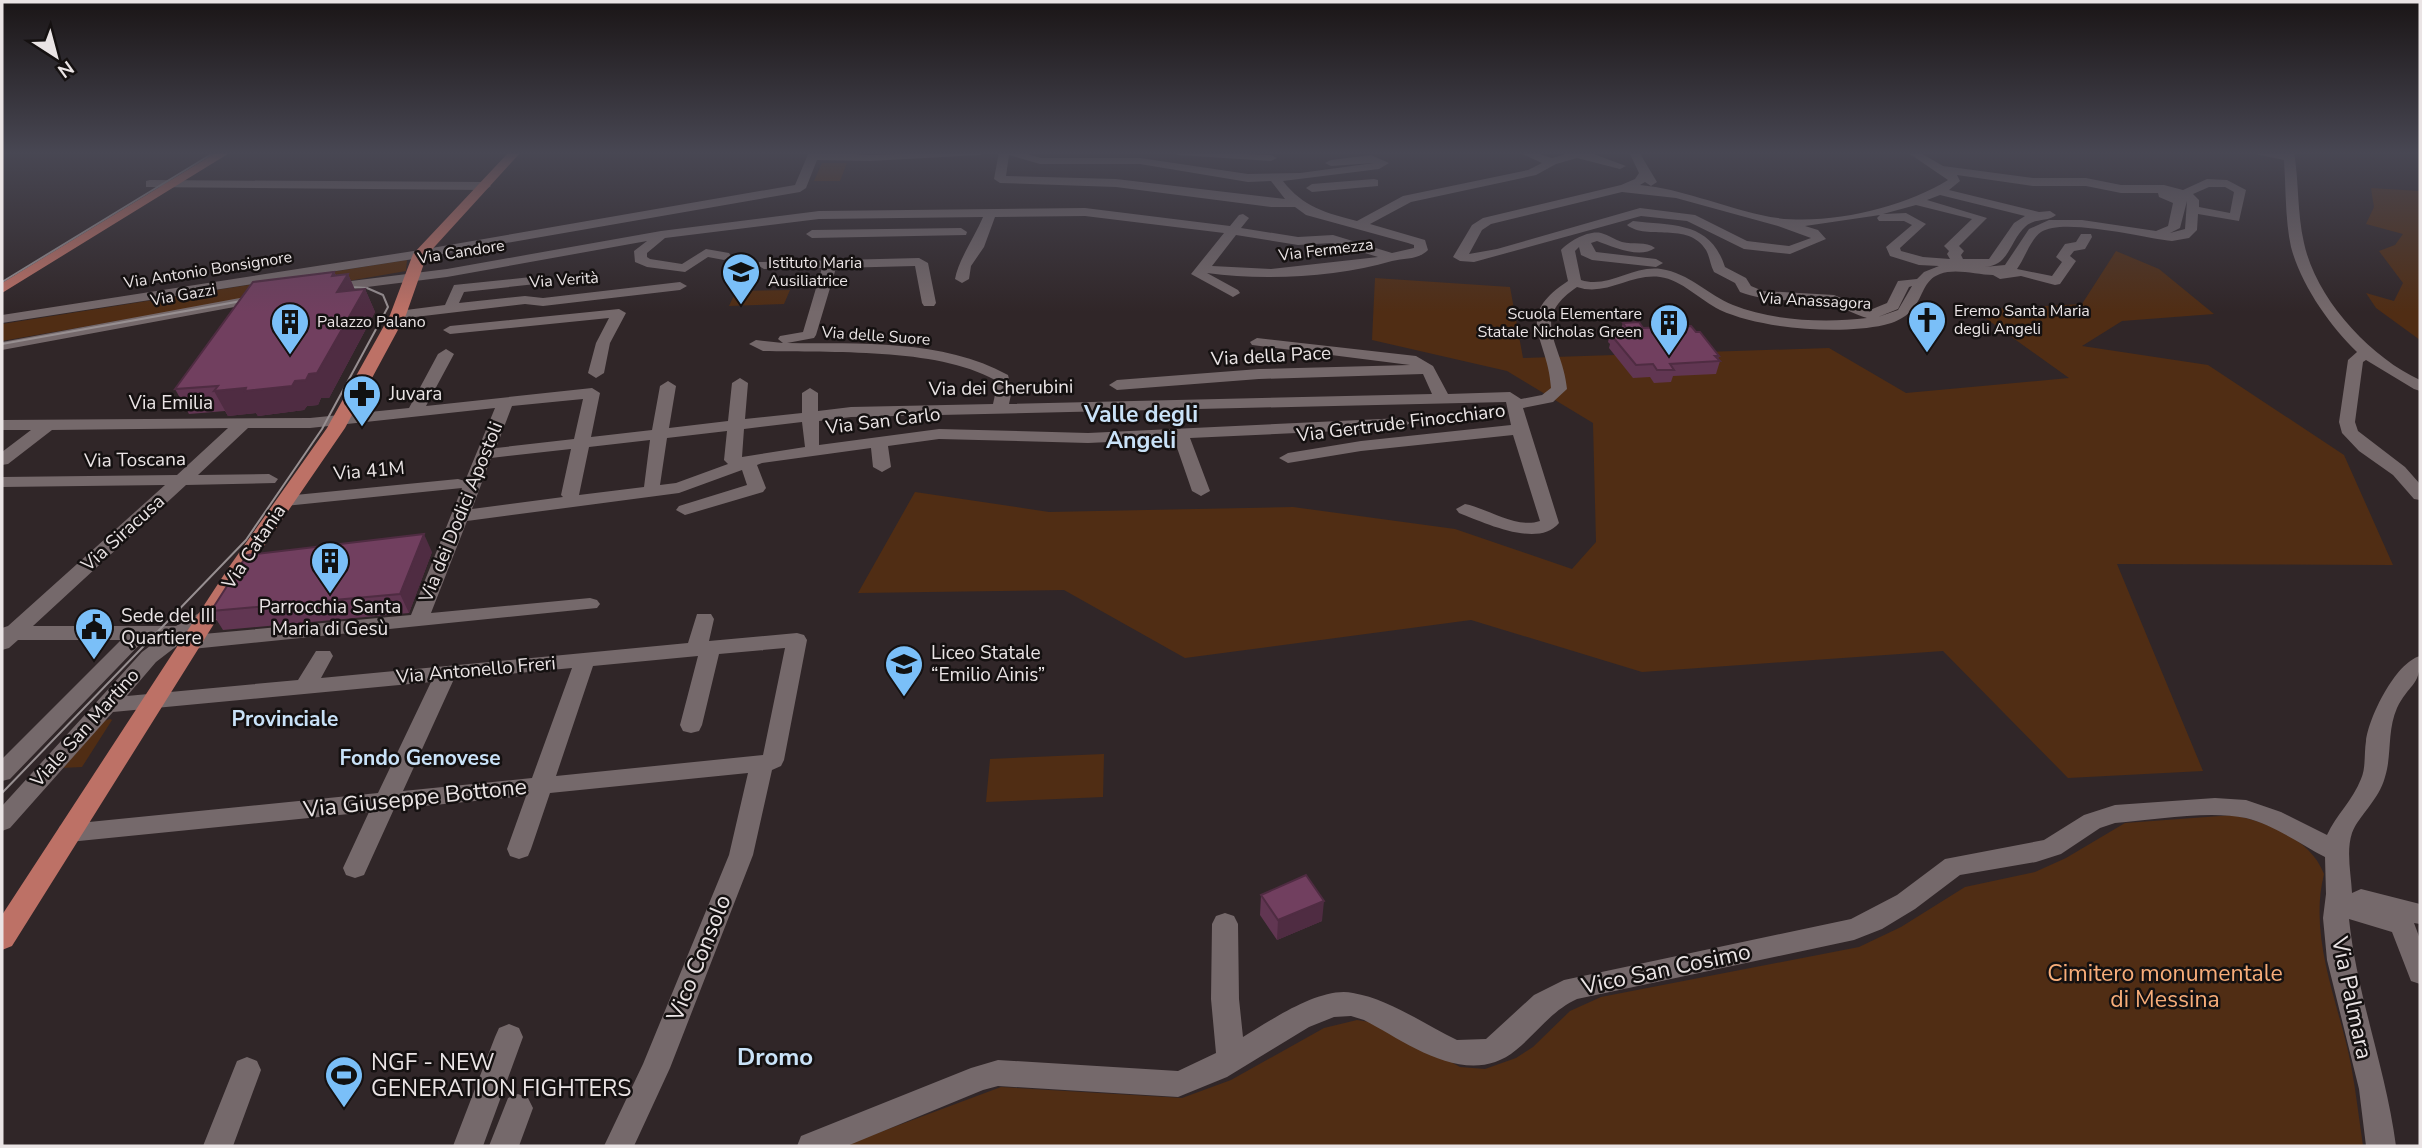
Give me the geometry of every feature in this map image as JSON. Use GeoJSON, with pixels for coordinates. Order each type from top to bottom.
{"type":"FeatureCollection","features":[{"type":"Feature","properties":{"kind":"main road"},"geometry":{"type":"LineString","coordinates":[[2,273],[114,206]]}},
{"type":"Feature","properties":{"kind":"main road"},"geometry":{"type":"LineString","coordinates":[[2,289],[138,206]]}},
{"type":"Feature","properties":{"kind":"main road"},"geometry":{"type":"LineString","coordinates":[[420,254],[466,206]]}},
{"type":"Feature","properties":{"kind":"main road","name":"Via Catania"},"geometry":{"type":"LineString","coordinates":[[2,938],[156,700],[194,631],[340,421],[398,315],[420,254]]}},
{"type":"Feature","properties":{"kind":"street","name":"Via Antonio Bonsignore"},"geometry":{"type":"LineString","coordinates":[[2,318],[420,254],[699,206]]}},
{"type":"Feature","properties":{"kind":"street"},"geometry":{"type":"LineString","coordinates":[[1300,206],[1310,212],[1359,224]]}},
{"type":"Feature","properties":{"kind":"street"},"geometry":{"type":"LineString","coordinates":[[1333,239],[1346,227],[1359,224],[1396,206]]}},
{"type":"Feature","properties":{"kind":"street"},"geometry":{"type":"LineString","coordinates":[[1550,206],[1487,221],[1477,228],[1460,257],[1478,257],[1542,241],[1633,213],[1663,213],[1697,220],[1744,245],[1790,250],[1820,239],[1813,233],[1717,206]]}},
{"type":"Feature","properties":{"kind":"street"},"geometry":{"type":"LineString","coordinates":[[1542,241],[1540,223],[1545,218],[1594,206]]}},
{"type":"Feature","properties":{"kind":"street"},"geometry":{"type":"LineString","coordinates":[[1696,206],[1709,216],[1697,220]]}},
{"type":"Feature","properties":{"kind":"street"},"geometry":{"type":"LineString","coordinates":[[1782,223],[1858,215],[1898,206]]}},
{"type":"Feature","properties":{"kind":"street"},"geometry":{"type":"LineString","coordinates":[[1934,206],[1981,218],[1951,246],[1957,251],[1954,254],[1960,265],[1986,275],[2021,272],[2055,281],[2069,261],[2063,257],[2070,247],[2080,246],[2086,237]]}},
{"type":"Feature","properties":{"kind":"street"},"geometry":{"type":"LineString","coordinates":[[1997,206],[2038,216],[2069,216]]}},
{"type":"Feature","properties":{"kind":"street"},"geometry":{"type":"LineString","coordinates":[[2162,231],[2175,229],[2178,206]]}},
{"type":"Feature","properties":{"kind":"street"},"geometry":{"type":"LineString","coordinates":[[1858,215],[1868,219],[1900,217],[1919,222],[1919,227],[1893,247],[1892,251],[1926,262],[1992,271],[2010,268],[2039,226],[2052,223],[2084,224],[2165,236],[2184,236],[2191,230],[2193,206]]}},
{"type":"Feature","properties":{"kind":"street"},"geometry":{"type":"LineString","coordinates":[[2193,209],[2235,218],[2237,206]]}},
{"type":"Feature","properties":{"kind":"street"},"geometry":{"type":"LineString","coordinates":[[2294,206],[2296,240],[2309,273],[2333,316],[2365,354],[2389,371],[2420,386]]}},
{"type":"Feature","properties":{"kind":"street"},"geometry":{"type":"LineString","coordinates":[[962,279],[964,266],[977,247],[990,212]]}},
{"type":"Feature","properties":{"kind":"street","name":"Via Candore"},"geometry":{"type":"LineString","coordinates":[[412,278],[661,235],[819,215],[1085,212],[1298,241],[1333,239],[1390,257]]}},
{"type":"Feature","properties":{"kind":"street"},"geometry":{"type":"LineString","coordinates":[[883,234],[888,214]]}},
{"type":"Feature","properties":{"kind":"street"},"geometry":{"type":"LineString","coordinates":[[1633,225],[1689,232],[1711,248],[1719,269],[1741,281],[1745,289],[1761,295],[1834,299],[1853,310],[1871,315],[1893,306],[1907,282],[1922,284],[1933,272],[1960,265],[1992,262],[2018,226],[2038,216]]}},
{"type":"Feature","properties":{"kind":"street"},"geometry":{"type":"LineString","coordinates":[[1233,293],[1198,274],[1243,218]]}},
{"type":"Feature","properties":{"kind":"street"},"geometry":{"type":"LineString","coordinates":[[1465,509],[1510,526],[1537,529],[1550,523],[1515,405],[1547,399],[1559,390],[1542,315],[1546,303],[1575,282],[1568,250],[1573,245],[1656,219],[1678,220],[1696,226],[1732,248],[1793,256],[1833,243],[1833,237],[1815,221]]}},
{"type":"Feature","properties":{"kind":"street"},"geometry":{"type":"LineString","coordinates":[[744,224],[744,235],[812,230],[883,234],[961,232]]}},
{"type":"Feature","properties":{"kind":"street","name":"Via Fermezza"},"geometry":{"type":"LineString","coordinates":[[1204,269],[1273,275],[1381,261],[1421,250],[1422,245],[1413,240],[1359,224]]}},
{"type":"Feature","properties":{"kind":"street"},"geometry":{"type":"LineString","coordinates":[[661,235],[641,251],[640,259],[647,263],[685,268],[706,253],[724,256]]}},
{"type":"Feature","properties":{"kind":"street"},"geometry":{"type":"LineString","coordinates":[[1591,238],[1620,246],[1648,248]]}},
{"type":"Feature","properties":{"kind":"street"},"geometry":{"type":"LineString","coordinates":[[1591,238],[1586,252],[1597,257],[1675,265]]}},
{"type":"Feature","properties":{"kind":"street"},"geometry":{"type":"LineString","coordinates":[[2294,271],[2284,238],[2296,240]]}},
{"type":"Feature","properties":{"kind":"street"},"geometry":{"type":"LineString","coordinates":[[519,323],[536,257]]}},
{"type":"Feature","properties":{"kind":"street"},"geometry":{"type":"LineString","coordinates":[[764,265],[921,263],[929,303]]}},
{"type":"Feature","properties":{"kind":"street","name":"Via delle Suore"},"geometry":{"type":"LineString","coordinates":[[830,264],[809,335],[757,344],[764,347],[909,353],[977,366],[1002,378],[1004,390],[1000,409]]}},
{"type":"Feature","properties":{"kind":"street","name":"Via Anassagora"},"geometry":{"type":"LineString","coordinates":[[1575,282],[1596,287],[1635,273],[1660,273],[1724,306],[1751,316],[1860,324],[1882,322],[1903,314],[1911,306],[1922,284]]}},
{"type":"Feature","properties":{"kind":"street"},"geometry":{"type":"LineString","coordinates":[[310,290],[412,278]]}},
{"type":"Feature","properties":{"kind":"street"},"geometry":{"type":"LineString","coordinates":[[450,309],[459,288],[531,281]]}},
{"type":"Feature","properties":{"kind":"street","name":"Via Verità"},"geometry":{"type":"LineString","coordinates":[[398,315],[680,286]]}},
{"type":"Feature","properties":{"kind":"street","name":"Via Gazzi"},"geometry":{"type":"LineString","coordinates":[[2,346],[275,296]]}},
{"type":"Feature","properties":{"kind":"street"},"geometry":{"type":"LineString","coordinates":[[478,327],[486,305]]}},
{"type":"Feature","properties":{"kind":"street"},"geometry":{"type":"LineString","coordinates":[[450,330],[619,313],[603,343],[596,373]]}},
{"type":"Feature","properties":{"kind":"street"},"geometry":{"type":"LineString","coordinates":[[1256,342],[1416,361],[1428,369],[1442,398]]}},
{"type":"Feature","properties":{"kind":"street"},"geometry":{"type":"LineString","coordinates":[[414,413],[446,354]]}},
{"type":"Feature","properties":{"kind":"street"},"geometry":{"type":"LineString","coordinates":[[2365,354],[2356,360],[2347,422],[2350,433],[2399,471],[2420,495]]}},
{"type":"Feature","properties":{"kind":"street","name":"Via della Pace"},"geometry":{"type":"LineString","coordinates":[[1117,385],[1259,374],[1428,369]]}},
{"type":"Feature","properties":{"kind":"street"},"geometry":{"type":"LineString","coordinates":[[1259,374],[1268,404]]}},
{"type":"Feature","properties":{"kind":"street"},"geometry":{"type":"LineString","coordinates":[[685,509],[757,488],[740,461],[736,425],[740,383]]}},
{"type":"Feature","properties":{"kind":"street"},"geometry":{"type":"LineString","coordinates":[[651,485],[668,386]]}},
{"type":"Feature","properties":{"kind":"street","name":"Via Emilia"},"geometry":{"type":"LineString","coordinates":[[2,425],[340,421],[592,393],[581,443]]}},
{"type":"Feature","properties":{"kind":"street"},"geometry":{"type":"LineString","coordinates":[[810,393],[811,444]]}},
{"type":"Feature","properties":{"kind":"street","name":"Via dei Cherubini"},"geometry":{"type":"LineString","coordinates":[[485,454],[851,412],[1510,397],[1515,405]]}},
{"type":"Feature","properties":{"kind":"street","name":"Via dei Dodici Apostoli"},"geometry":{"type":"LineString","coordinates":[[418,621],[505,403]]}},
{"type":"Feature","properties":{"kind":"street"},"geometry":{"type":"LineString","coordinates":[[1046,408],[1048,438]]}},
{"type":"Feature","properties":{"kind":"street","name":"Via Siracusa"},"geometry":{"type":"LineString","coordinates":[[5,637],[244,423]]}},
{"type":"Feature","properties":{"kind":"street","name":"Via San Carlo"},"geometry":{"type":"LineString","coordinates":[[460,516],[679,488],[740,461],[939,434],[1048,438],[1181,435],[1402,423]]}},
{"type":"Feature","properties":{"kind":"street"},"geometry":{"type":"LineString","coordinates":[[2,460],[49,424]]}},
{"type":"Feature","properties":{"kind":"street"},"geometry":{"type":"LineString","coordinates":[[1317,428],[1326,452]]}},
{"type":"Feature","properties":{"kind":"street","name":"Via Gertrude Finocchiaro"},"geometry":{"type":"LineString","coordinates":[[1288,458],[1520,429]]}},
{"type":"Feature","properties":{"kind":"street"},"geometry":{"type":"LineString","coordinates":[[1181,435],[1201,491]]}},
{"type":"Feature","properties":{"kind":"street"},"geometry":{"type":"LineString","coordinates":[[570,495],[581,443]]}},
{"type":"Feature","properties":{"kind":"street"},"geometry":{"type":"LineString","coordinates":[[879,443],[882,467]]}},
{"type":"Feature","properties":{"kind":"street","name":"Via Toscana"},"geometry":{"type":"LineString","coordinates":[[2,482],[269,480]]}},
{"type":"Feature","properties":{"kind":"street","name":"Via 41M"},"geometry":{"type":"LineString","coordinates":[[285,500],[457,484]]}},
{"type":"Feature","properties":{"kind":"street"},"geometry":{"type":"LineString","coordinates":[[239,567],[268,564]]}},
{"type":"Feature","properties":{"kind":"street"},"geometry":{"type":"LineString","coordinates":[[5,637],[418,621],[590,604]]}},
{"type":"Feature","properties":{"kind":"street"},"geometry":{"type":"LineString","coordinates":[[691,726],[703,649],[704,619]]}},
{"type":"Feature","properties":{"kind":"street","name":"Viale San Martino"},"geometry":{"type":"LineString","coordinates":[[2,822],[149,657],[194,631]]}},
{"type":"Feature","properties":{"kind":"street","name":"Viale San Martino"},"geometry":{"type":"LineString","coordinates":[[2,773],[139,633]]}},
{"type":"Feature","properties":{"kind":"street","name":"Via Antonello Freri"},"geometry":{"type":"LineString","coordinates":[[106,705],[797,640]]}},
{"type":"Feature","properties":{"kind":"street","name":"Vico Consolo"},"geometry":{"type":"LineString","coordinates":[[619,1146],[656,1068],[741,855],[762,764],[774,760],[797,640]]}},
{"type":"Feature","properties":{"kind":"street"},"geometry":{"type":"LineString","coordinates":[[305,686],[323,656]]}},
{"type":"Feature","properties":{"kind":"street"},"geometry":{"type":"LineString","coordinates":[[519,849],[585,660]]}},
{"type":"Feature","properties":{"kind":"street","name":"Via Palmara"},"geometry":{"type":"LineString","coordinates":[[2381,1146],[2372,1090],[2340,960],[2336,918],[2339,899],[2337,852],[2339,835],[2346,821],[2362,802],[2374,777],[2377,739],[2386,709],[2399,686],[2420,663]]}},
{"type":"Feature","properties":{"kind":"street"},"geometry":{"type":"LineString","coordinates":[[355,868],[446,673]]}},
{"type":"Feature","properties":{"kind":"street","name":"Via Giuseppe Bottone"},"geometry":{"type":"LineString","coordinates":[[69,833],[762,764]]}},
{"type":"Feature","properties":{"kind":"street","name":"Vico San Cosimo"},"geometry":{"type":"LineString","coordinates":[[812,1146],[981,1077],[998,1073],[1162,1085],[1194,1079],[1308,1014],[1333,1005],[1351,1004],[1390,1018],[1454,1052],[1468,1055],[1494,1051],[1517,1034],[1549,1000],[1574,988],[1854,929],[1906,902],[1954,866],[2052,847],[2092,821],[2115,814],[2215,807],[2246,809],[2273,818],[2337,852]]}},
{"type":"Feature","properties":{"kind":"street"},"geometry":{"type":"LineString","coordinates":[[2339,899],[2411,919],[2420,973]]}},
{"type":"Feature","properties":{"kind":"street"},"geometry":{"type":"LineString","coordinates":[[1225,924],[1225,999],[1231,1058]]}},
{"type":"Feature","properties":{"kind":"street"},"geometry":{"type":"LineString","coordinates":[[468,1146],[509,1037]]}},
{"type":"Feature","properties":{"kind":"street"},"geometry":{"type":"LineString","coordinates":[[218,1146],[247,1070]]}},
{"type":"Feature","properties":{"kind":"street"},"geometry":{"type":"LineString","coordinates":[[504,1146],[518,1108]]}},
{"type":"Feature","properties":{"kind":"green space"},"geometry":{"type":"Polygon","coordinates":[[[2420,206],[2420,340],[2376,308],[2366,293],[2394,301],[2403,283],[2379,251],[2395,245],[2403,234],[2366,224],[2374,207],[2420,206]]]}},
{"type":"Feature","properties":{"kind":"green space"},"geometry":{"type":"Polygon","coordinates":[[[2116,251],[2159,269],[2214,314],[2122,321],[2082,346],[2208,365],[2344,455],[2393,565],[2117,564],[2203,771],[2068,778],[1943,651],[1642,672],[1471,620],[1185,658],[1064,590],[858,593],[915,492],[1049,512],[1293,507],[1455,529],[1572,569],[1596,542],[1593,423],[1507,371],[1372,340],[1375,278],[1510,287],[1523,358],[1829,348],[1906,393],[2069,378],[1974,310],[2082,304],[2116,251]]]}},
{"type":"Feature","properties":{"kind":"green space"},"geometry":{"type":"Polygon","coordinates":[[[407,260],[406,271],[2,341],[2,324],[407,260]]]}},
{"type":"Feature","properties":{"kind":"green space"},"geometry":{"type":"Polygon","coordinates":[[[790,290],[784,304],[729,306],[736,291],[790,290]]]}},
{"type":"Feature","properties":{"kind":"green space"},"geometry":{"type":"Polygon","coordinates":[[[112,720],[82,767],[61,768],[104,721],[112,720]]]}},
{"type":"Feature","properties":{"kind":"green space"},"geometry":{"type":"Polygon","coordinates":[[[1104,754],[1103,797],[986,802],[990,759],[1104,754]]]}},
{"type":"Feature","properties":{"kind":"green space","name":"Cimitero monumentale di Messina"},"geometry":{"type":"Polygon","coordinates":[[[2234,815],[2286,834],[2309,851],[2324,874],[2320,898],[2322,946],[2351,1065],[2363,1146],[843,1146],[1001,1087],[1182,1098],[1231,1080],[1324,1028],[1357,1020],[1382,1024],[1460,1067],[1485,1069],[1516,1058],[1533,1047],[1570,1011],[1601,997],[1859,947],[1901,927],[1965,887],[2035,872],[2066,858],[2125,823],[2234,815]]]}},
{"type":"Feature","properties":{"kind":"building","name":"Palazzo Palano"},"geometry":{"type":"Polygon","coordinates":[[[334,272],[332,276],[348,274],[337,292],[365,289],[317,373],[309,374],[306,380],[295,381],[292,386],[245,391],[246,388],[214,391],[218,386],[175,389],[253,282],[334,272]]]}},
{"type":"Feature","properties":{"kind":"building"},"geometry":{"type":"Polygon","coordinates":[[[1639,322],[1643,328],[1691,326],[1696,332],[1700,332],[1720,361],[1670,364],[1674,370],[1657,370],[1653,364],[1636,365],[1612,336],[1615,336],[1611,330],[1627,329],[1623,323],[1639,322]]]}},
{"type":"Feature","properties":{"kind":"building"},"geometry":{"type":"Polygon","coordinates":[[[424,534],[400,594],[211,611],[247,555],[424,534]]]}},
{"type":"Feature","properties":{"kind":"building"},"geometry":{"type":"Polygon","coordinates":[[[1306,875],[1324,901],[1278,920],[1261,895],[1306,875]]]}},
{"type":"Feature","properties":{"kind":"tram line"},"geometry":{"type":"LineString","coordinates":[[2,282],[127,206]]}},
{"type":"Feature","properties":{"kind":"tram line"},"geometry":{"type":"LineString","coordinates":[[2,793],[246,540],[322,429],[388,307],[383,295],[367,288],[334,286]]}},
{"type":"Feature","properties":{"kind":"tram line"},"geometry":{"type":"LineString","coordinates":[[2,344],[258,298]]}},
{"type":"Feature","properties":{"kind":"place","name":"Istituto Maria Ausiliatrice"},"geometry":{"type":"Point","coordinates":[741,306]}},
{"type":"Feature","properties":{"kind":"place","name":"Eremo Santa Maria degli Angeli"},"geometry":{"type":"Point","coordinates":[1927,354]}},
{"type":"Feature","properties":{"kind":"place","name":"Palazzo Palano"},"geometry":{"type":"Point","coordinates":[290,356]}},
{"type":"Feature","properties":{"kind":"place","name":"Scuola Elementare Statale Nicholas Green"},"geometry":{"type":"Point","coordinates":[1669,357]}},
{"type":"Feature","properties":{"kind":"place","name":"Juvara"},"geometry":{"type":"Point","coordinates":[362,428]}},
{"type":"Feature","properties":{"kind":"place","name":"Parrocchia Santa Maria di Gesù"},"geometry":{"type":"Point","coordinates":[330,595]}},
{"type":"Feature","properties":{"kind":"place","name":"Sede del III Quartiere"},"geometry":{"type":"Point","coordinates":[94,661]}},
{"type":"Feature","properties":{"kind":"place","name":"Liceo Statale “Emilio Ainis”"},"geometry":{"type":"Point","coordinates":[904,698]}},
{"type":"Feature","properties":{"kind":"place","name":"NGF - NEW GENERATION FIGHTERS"},"geometry":{"type":"Point","coordinates":[344,1109]}},
{"type":"Feature","properties":{"kind":"district","name":"Valle degli Angeli"},"geometry":{"type":"Point","coordinates":[1141,427]}},
{"type":"Feature","properties":{"kind":"district","name":"Provinciale"},"geometry":{"type":"Point","coordinates":[285,719]}},
{"type":"Feature","properties":{"kind":"district","name":"Fondo Genovese"},"geometry":{"type":"Point","coordinates":[420,758]}},
{"type":"Feature","properties":{"kind":"district","name":"Dromo"},"geometry":{"type":"Point","coordinates":[775,1057]}}]}
